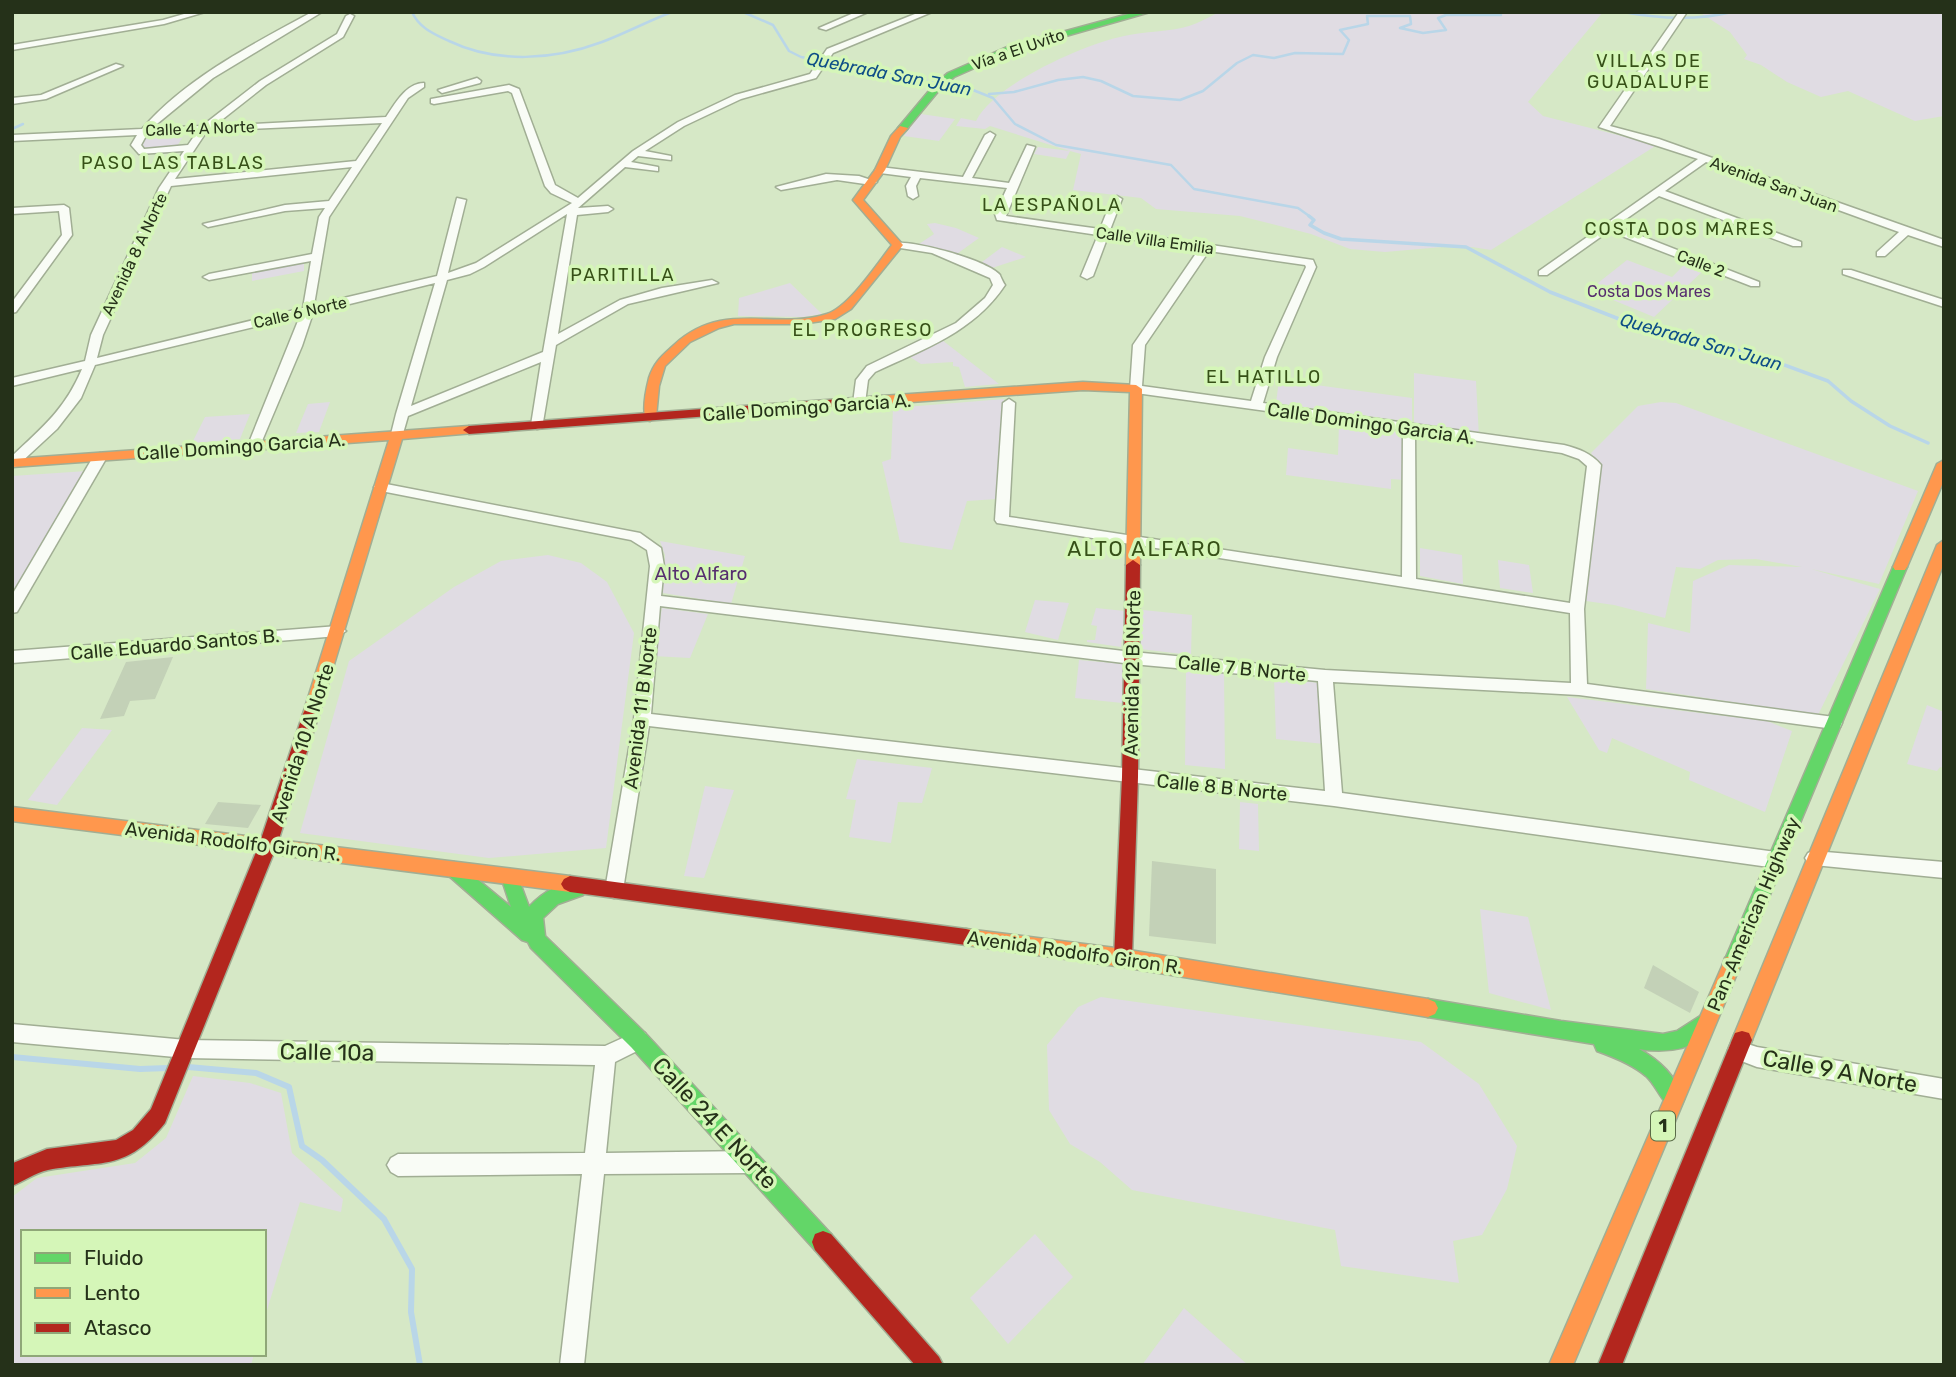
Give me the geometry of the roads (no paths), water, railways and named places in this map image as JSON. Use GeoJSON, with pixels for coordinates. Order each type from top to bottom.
{"type":"FeatureCollection","features":[{"type":"Feature","properties":{"kind":"main road","name":"Vía a El Uvito"},"geometry":{"type":"LineString","coordinates":[[898,245],[858,200],[876,176],[896,136],[937,87],[951,75],[1010,48],[1146,12]]}},
{"type":"Feature","properties":{"kind":"main road"},"geometry":{"type":"LineString","coordinates":[[650,417],[653,386],[659,365],[686,341],[715,325],[734,321],[801,321],[831,317],[847,306],[898,245]]}},
{"type":"Feature","properties":{"kind":"main road","name":"Calle Domingo Garcia A."},"geometry":{"type":"LineString","coordinates":[[12,463],[1100,385],[1136,389]]}},
{"type":"Feature","properties":{"kind":"main road","name":"Avenida 12 B Norte"},"geometry":{"type":"LineString","coordinates":[[1123,958],[1130,777],[1136,389]]}},
{"type":"Feature","properties":{"kind":"main road","name":"Avenida 10 A Norte"},"geometry":{"type":"LineString","coordinates":[[12,1175],[33,1163],[94,1157],[127,1147],[150,1128],[169,1092],[268,845],[338,631],[397,435]]}},
{"type":"Feature","properties":{"kind":"main road","name":"Pan-American Highway"},"geometry":{"type":"LineString","coordinates":[[1561,1365],[1944,464]]}},
{"type":"Feature","properties":{"kind":"main road","name":"Pan-American Highway"},"geometry":{"type":"LineString","coordinates":[[1610,1365],[1738,1050],[1805,856],[1859,752],[1944,545]]}},
{"type":"Feature","properties":{"kind":"main road"},"geometry":{"type":"LineString","coordinates":[[1833,772],[1859,752]]}},
{"type":"Feature","properties":{"kind":"main road","name":"Avenida Rodolfo Giron R."},"geometry":{"type":"LineString","coordinates":[[12,814],[588,886],[1123,958],[1561,1030],[1663,1043],[1682,1040],[1710,1018]]}},
{"type":"Feature","properties":{"kind":"main road"},"geometry":{"type":"LineString","coordinates":[[1776,860],[1805,856]]}},
{"type":"Feature","properties":{"kind":"main road"},"geometry":{"type":"LineString","coordinates":[[454,870],[538,942]]}},
{"type":"Feature","properties":{"kind":"main road","name":"Calle 24 E Norte"},"geometry":{"type":"LineString","coordinates":[[510,877],[518,903],[538,942],[638,1040],[752,1162],[931,1365]]}},
{"type":"Feature","properties":{"kind":"main road"},"geometry":{"type":"LineString","coordinates":[[538,942],[532,918],[538,908],[555,895],[588,886]]}},
{"type":"Feature","properties":{"kind":"main road"},"geometry":{"type":"LineString","coordinates":[[1763,890],[1764,934]]}},
{"type":"Feature","properties":{"kind":"main road","name":"Avenida Rodolfo Giron R."},"geometry":{"type":"LineString","coordinates":[[1561,1030],[1646,1061],[1670,1085],[1674,1099]]}},
{"type":"Feature","properties":{"kind":"main road"},"geometry":{"type":"LineString","coordinates":[[1712,1070],[1723,1057],[1738,1050],[1729,1042],[1728,1030]]}},
{"type":"Feature","properties":{"kind":"main road"},"geometry":{"type":"LineString","coordinates":[[1616,1238],[1641,1213]]}},
{"type":"Feature","properties":{"kind":"street"},"geometry":{"type":"LineString","coordinates":[[12,48],[164,22],[201,12]]}},
{"type":"Feature","properties":{"kind":"street"},"geometry":{"type":"LineString","coordinates":[[191,148],[142,152],[136,145],[143,130],[209,75],[245,51],[318,12]]}},
{"type":"Feature","properties":{"kind":"street"},"geometry":{"type":"LineString","coordinates":[[823,28],[864,12]]}},
{"type":"Feature","properties":{"kind":"street"},"geometry":{"type":"LineString","coordinates":[[537,425],[575,207],[636,153],[681,124],[738,97],[800,81],[821,66],[830,51],[926,12]]}},
{"type":"Feature","properties":{"kind":"street","name":"Avenida 8 A Norte"},"geometry":{"type":"LineString","coordinates":[[12,463],[68,408],[77,395],[90,363],[97,335],[168,183],[204,129],[255,89],[340,35],[350,16]]}},
{"type":"Feature","properties":{"kind":"street","name":"Avenida San Juan"},"geometry":{"type":"LineString","coordinates":[[1679,18],[1604,127],[1656,141],[1944,244]]}},
{"type":"Feature","properties":{"kind":"street"},"geometry":{"type":"LineString","coordinates":[[12,101],[43,97],[119,66]]}},
{"type":"Feature","properties":{"kind":"street"},"geometry":{"type":"LineString","coordinates":[[405,96],[477,81]]}},
{"type":"Feature","properties":{"kind":"street"},"geometry":{"type":"LineString","coordinates":[[254,445],[296,346],[308,310],[324,217],[405,96],[421,85]]}},
{"type":"Feature","properties":{"kind":"street"},"geometry":{"type":"LineString","coordinates":[[434,101],[509,88],[516,91],[550,186],[575,207],[608,209]]}},
{"type":"Feature","properties":{"kind":"street","name":"Calle 4 A Norte"},"geometry":{"type":"LineString","coordinates":[[12,138],[388,120]]}},
{"type":"Feature","properties":{"kind":"street"},"geometry":{"type":"LineString","coordinates":[[966,181],[990,135]]}},
{"type":"Feature","properties":{"kind":"street"},"geometry":{"type":"LineString","coordinates":[[781,187],[831,175],[917,175],[1013,186],[1030,147]]}},
{"type":"Feature","properties":{"kind":"street"},"geometry":{"type":"LineString","coordinates":[[636,153],[668,158]]}},
{"type":"Feature","properties":{"kind":"street"},"geometry":{"type":"LineString","coordinates":[[1543,273],[1704,159]]}},
{"type":"Feature","properties":{"kind":"street"},"geometry":{"type":"LineString","coordinates":[[168,183],[358,164]]}},
{"type":"Feature","properties":{"kind":"street"},"geometry":{"type":"LineString","coordinates":[[622,164],[655,169]]}},
{"type":"Feature","properties":{"kind":"street"},"geometry":{"type":"LineString","coordinates":[[913,196],[911,186],[917,175]]}},
{"type":"Feature","properties":{"kind":"street","name":"Calle Villa Emilia"},"geometry":{"type":"LineString","coordinates":[[1013,186],[1000,214],[1001,218],[1309,262],[1311,267],[1271,357],[1256,406]]}},
{"type":"Feature","properties":{"kind":"street"},"geometry":{"type":"LineString","coordinates":[[1658,192],[1797,244]]}},
{"type":"Feature","properties":{"kind":"street"},"geometry":{"type":"LineString","coordinates":[[1087,276],[1117,199]]}},
{"type":"Feature","properties":{"kind":"street","name":"Avenida 10 A Norte"},"geometry":{"type":"LineString","coordinates":[[397,435],[461,200]]}},
{"type":"Feature","properties":{"kind":"street"},"geometry":{"type":"LineString","coordinates":[[208,224],[285,208],[333,204]]}},
{"type":"Feature","properties":{"kind":"street","name":"Calle 6 Norte"},"geometry":{"type":"LineString","coordinates":[[12,382],[441,280],[485,264],[555,215],[575,207]]}},
{"type":"Feature","properties":{"kind":"street"},"geometry":{"type":"LineString","coordinates":[[12,211],[64,208],[67,219],[67,235],[12,310]]}},
{"type":"Feature","properties":{"kind":"street","name":"Calle 2"},"geometry":{"type":"LineString","coordinates":[[1608,227],[1755,284]]}},
{"type":"Feature","properties":{"kind":"street"},"geometry":{"type":"LineString","coordinates":[[1881,254],[1906,231]]}},
{"type":"Feature","properties":{"kind":"street"},"geometry":{"type":"LineString","coordinates":[[859,403],[862,380],[872,369],[970,320],[993,298],[999,285],[995,276],[984,270],[936,252],[898,245]]}},
{"type":"Feature","properties":{"kind":"street"},"geometry":{"type":"LineString","coordinates":[[1136,389],[1139,345],[1206,247]]}},
{"type":"Feature","properties":{"kind":"street"},"geometry":{"type":"LineString","coordinates":[[209,277],[317,256]]}},
{"type":"Feature","properties":{"kind":"street"},"geometry":{"type":"LineString","coordinates":[[1847,272],[1944,304]]}},
{"type":"Feature","properties":{"kind":"street"},"geometry":{"type":"LineString","coordinates":[[402,414],[548,350],[624,302],[712,283]]}},
{"type":"Feature","properties":{"kind":"street"},"geometry":{"type":"LineString","coordinates":[[12,286],[30,284]]}},
{"type":"Feature","properties":{"kind":"street","name":"Calle Domingo Garcia A."},"geometry":{"type":"LineString","coordinates":[[1136,389],[1564,449],[1584,456],[1594,465],[1577,609]]}},
{"type":"Feature","properties":{"kind":"street"},"geometry":{"type":"LineString","coordinates":[[1009,403],[1002,520],[1577,609],[1579,689]]}},
{"type":"Feature","properties":{"kind":"street"},"geometry":{"type":"LineString","coordinates":[[1409,429],[1409,583]]}},
{"type":"Feature","properties":{"kind":"street"},"geometry":{"type":"LineString","coordinates":[[12,608],[100,457]]}},
{"type":"Feature","properties":{"kind":"street","name":"Avenida 11 B Norte"},"geometry":{"type":"LineString","coordinates":[[381,486],[635,536],[654,548],[657,566],[642,719],[614,890]]}},
{"type":"Feature","properties":{"kind":"street","name":"Calle 7 B Norte"},"geometry":{"type":"LineString","coordinates":[[653,600],[1132,658],[1325,677],[1579,689],[1833,723]]}},
{"type":"Feature","properties":{"kind":"street","name":"Calle Eduardo Santos B."},"geometry":{"type":"LineString","coordinates":[[12,657],[338,631]]}},
{"type":"Feature","properties":{"kind":"street"},"geometry":{"type":"LineString","coordinates":[[1325,677],[1334,799]]}},
{"type":"Feature","properties":{"kind":"street","name":"Calle 8 B Norte"},"geometry":{"type":"LineString","coordinates":[[642,719],[1334,799],[1776,860]]}},
{"type":"Feature","properties":{"kind":"street","name":"Calle 8 B Norte"},"geometry":{"type":"LineString","coordinates":[[1718,853],[1751,869],[1763,890]]}},
{"type":"Feature","properties":{"kind":"street"},"geometry":{"type":"LineString","coordinates":[[1805,856],[1944,870]]}},
{"type":"Feature","properties":{"kind":"street","name":"Calle 10a"},"geometry":{"type":"LineString","coordinates":[[12,1033],[184,1054],[606,1056],[638,1040]]}},
{"type":"Feature","properties":{"kind":"street","name":"Calle 9 A Norte"},"geometry":{"type":"LineString","coordinates":[[1738,1050],[1757,1057],[1944,1089]]}},
{"type":"Feature","properties":{"kind":"street"},"geometry":{"type":"LineString","coordinates":[[572,1365],[606,1056]]}},
{"type":"Feature","properties":{"kind":"street"},"geometry":{"type":"LineString","coordinates":[[398,1165],[752,1162]]}},
{"type":"Feature","properties":{"kind":"waterway","name":"Quebrada San Juan"},"geometry":{"type":"LineString","coordinates":[[412,12],[428,30],[467,48],[526,57],[584,48],[672,12]]}},
{"type":"Feature","properties":{"kind":"waterway","name":"Quebrada San Juan"},"geometry":{"type":"LineString","coordinates":[[743,12],[773,25],[789,51],[801,57],[973,90],[993,98],[1015,124],[1056,145],[1171,165],[1194,189],[1298,208],[1312,218]]}},
{"type":"Feature","properties":{"kind":"waterway"},"geometry":{"type":"LineString","coordinates":[[989,94],[1014,92],[1058,80],[1083,77],[1101,81],[1133,96],[1180,100],[1203,91],[1237,63],[1253,55],[1274,58],[1295,53],[1343,54],[1349,40],[1340,30],[1368,24],[1367,16],[1410,16],[1411,24],[1400,28],[1423,33],[1446,30],[1438,18],[1446,15],[1501,15],[1498,12]]}},
{"type":"Feature","properties":{"kind":"waterway"},"geometry":{"type":"LineString","coordinates":[[1623,12],[1678,18],[1732,12]]}},
{"type":"Feature","properties":{"kind":"waterway"},"geometry":{"type":"LineString","coordinates":[[12,129],[23,124]]}},
{"type":"Feature","properties":{"kind":"waterway","name":"Quebrada San Juan"},"geometry":{"type":"LineString","coordinates":[[1309,216],[1314,220],[1310,225],[1341,239],[1466,247],[1550,292],[1637,326],[1757,355],[1828,381],[1851,401],[1890,426],[1928,443]]}},
{"type":"Feature","properties":{"kind":"waterway"},"geometry":{"type":"LineString","coordinates":[[12,1057],[140,1069],[168,1068]]}},
{"type":"Feature","properties":{"kind":"waterway"},"geometry":{"type":"LineString","coordinates":[[188,1067],[256,1073],[289,1087],[302,1146],[322,1160],[384,1219],[412,1269],[411,1312],[420,1365]]}},
{"type":"Feature","properties":{"kind":"district","name":"VILLAS DE GUADALUPE"},"geometry":{"type":"Point","coordinates":[1649,71]}},
{"type":"Feature","properties":{"kind":"district","name":"PASO LAS TABLAS"},"geometry":{"type":"Point","coordinates":[173,163]}},
{"type":"Feature","properties":{"kind":"district","name":"LA ESPAÑOLA"},"geometry":{"type":"Point","coordinates":[1052,205]}},
{"type":"Feature","properties":{"kind":"district","name":"COSTA DOS MARES"},"geometry":{"type":"Point","coordinates":[1680,229]}},
{"type":"Feature","properties":{"kind":"district","name":"PARITILLA"},"geometry":{"type":"Point","coordinates":[623,275]}},
{"type":"Feature","properties":{"kind":"district","name":"EL PROGRESO"},"geometry":{"type":"Point","coordinates":[863,330]}},
{"type":"Feature","properties":{"kind":"district","name":"EL HATILLO"},"geometry":{"type":"Point","coordinates":[1264,377]}},
{"type":"Feature","properties":{"kind":"district","name":"ALTO ALFARO"},"geometry":{"type":"Point","coordinates":[1145,549]}},
{"type":"Feature","properties":{"kind":"park label","name":"Costa Dos Mares"},"geometry":{"type":"Point","coordinates":[1649,291]}},
{"type":"Feature","properties":{"kind":"park label","name":"Alto Alfaro"},"geometry":{"type":"Point","coordinates":[701,573]}}]}
